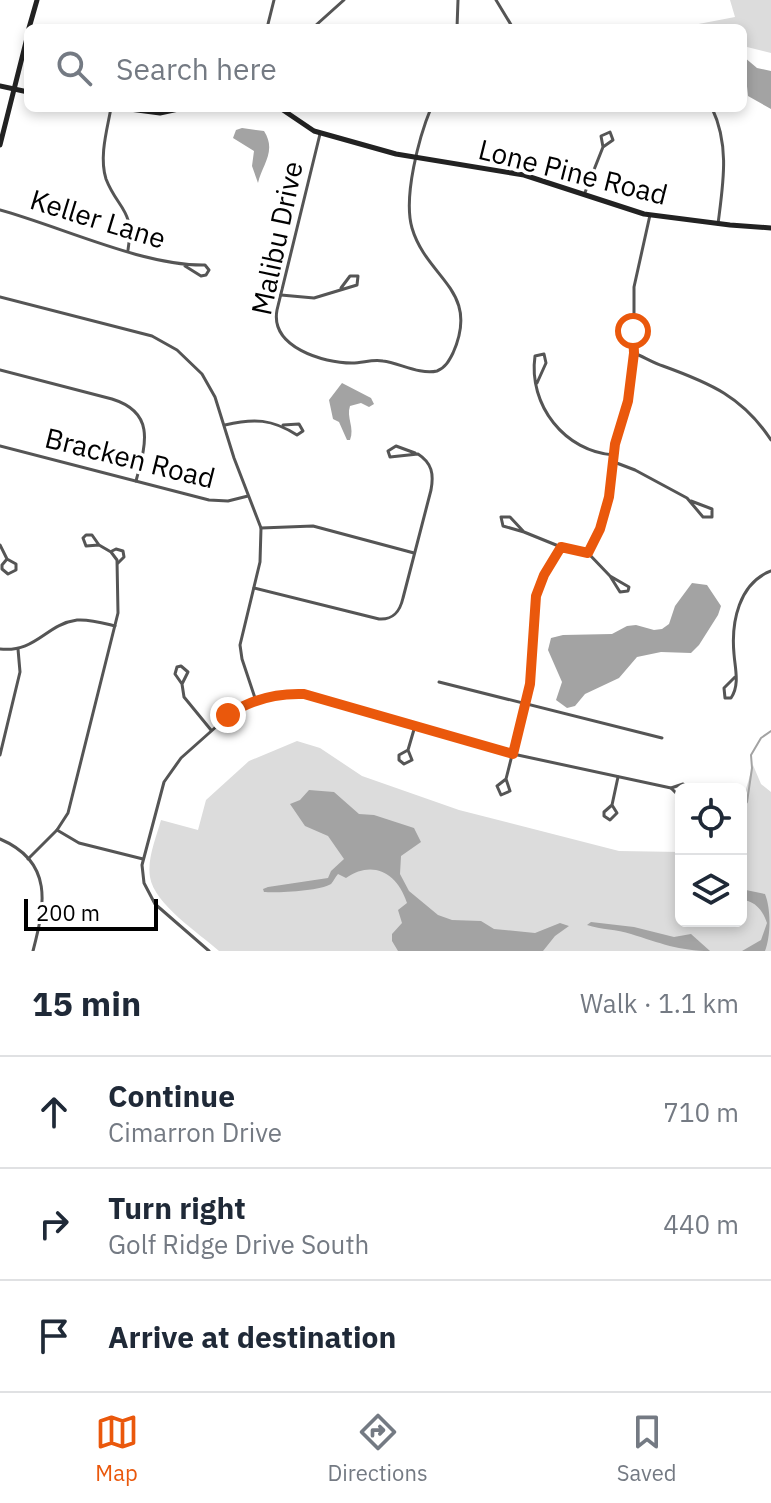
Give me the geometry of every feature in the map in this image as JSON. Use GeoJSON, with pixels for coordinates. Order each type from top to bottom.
{"type":"FeatureCollection","features":[{"type":"Feature","properties":{"kind":"street"},"geometry":{"type":"LineString","coordinates":[[31,24],[37,0]]}},
{"type":"Feature","properties":{"kind":"street"},"geometry":{"type":"LineString","coordinates":[[268,24],[274,0]]}},
{"type":"Feature","properties":{"kind":"street"},"geometry":{"type":"LineString","coordinates":[[317,24],[344,0]]}},
{"type":"Feature","properties":{"kind":"street"},"geometry":{"type":"LineString","coordinates":[[457,24],[458,0]]}},
{"type":"Feature","properties":{"kind":"street"},"geometry":{"type":"LineString","coordinates":[[496,0],[511,24]]}},
{"type":"Feature","properties":{"kind":"street"},"geometry":{"type":"LineString","coordinates":[[0,145],[24,50]]}},
{"type":"Feature","properties":{"kind":"street"},"geometry":{"type":"LineString","coordinates":[[0,86],[24,91]]}},
{"type":"Feature","properties":{"kind":"street"},"geometry":{"type":"LineString","coordinates":[[110,112],[103,163],[108,182],[129,218],[128,250]]}},
{"type":"Feature","properties":{"kind":"street","name":"Lone Pine Road"},"geometry":{"type":"LineString","coordinates":[[286,112],[320,133],[417,159],[524,175],[650,215],[771,228]]}},
{"type":"Feature","properties":{"kind":"street"},"geometry":{"type":"LineString","coordinates":[[417,159],[430,112]]}},
{"type":"Feature","properties":{"kind":"street"},"geometry":{"type":"LineString","coordinates":[[714,112],[725,155],[718,224]]}},
{"type":"Feature","properties":{"kind":"street","name":"Malibu Drive"},"geometry":{"type":"LineString","coordinates":[[320,133],[275,319],[277,330],[287,341],[308,353],[337,361],[381,360],[436,371],[445,366],[456,345],[462,313],[458,301],[424,253],[413,230],[410,199],[417,159]]}},
{"type":"Feature","properties":{"kind":"street"},"geometry":{"type":"LineString","coordinates":[[584,195],[603,147]]}},
{"type":"Feature","properties":{"kind":"street","name":"Keller Lane"},"geometry":{"type":"LineString","coordinates":[[0,210],[185,266],[201,276],[209,270],[205,265],[185,266]]}},
{"type":"Feature","properties":{"kind":"street"},"geometry":{"type":"LineString","coordinates":[[588,553],[607,507],[614,455],[627,408],[634,353],[634,287],[650,215]]}},
{"type":"Feature","properties":{"kind":"street"},"geometry":{"type":"LineString","coordinates":[[281,295],[314,298],[341,288]]}},
{"type":"Feature","properties":{"kind":"street"},"geometry":{"type":"LineString","coordinates":[[0,297],[137,332],[165,343],[182,354],[202,374],[215,397],[261,528],[262,554],[240,651],[256,701]]}},
{"type":"Feature","properties":{"kind":"street"},"geometry":{"type":"LineString","coordinates":[[634,353],[720,390],[750,412],[771,440]]}},
{"type":"Feature","properties":{"kind":"street"},"geometry":{"type":"LineString","coordinates":[[537,383],[546,363],[544,354],[536,355],[534,359],[537,383],[545,410],[565,436],[591,451],[614,455]]}},
{"type":"Feature","properties":{"kind":"street"},"geometry":{"type":"LineString","coordinates":[[0,370],[118,401],[130,407],[142,421],[145,433],[136,481]]}},
{"type":"Feature","properties":{"kind":"street"},"geometry":{"type":"LineString","coordinates":[[225,425],[251,421],[299,424],[303,431],[297,435],[283,425]]}},
{"type":"Feature","properties":{"kind":"street","name":"Bracken Road"},"geometry":{"type":"LineString","coordinates":[[0,446],[219,501],[250,496]]}},
{"type":"Feature","properties":{"kind":"street"},"geometry":{"type":"LineString","coordinates":[[254,588],[389,619],[400,608],[433,478],[429,463],[415,453],[396,446],[388,453],[391,458],[397,458],[415,453]]}},
{"type":"Feature","properties":{"kind":"street"},"geometry":{"type":"LineString","coordinates":[[614,462],[712,509],[713,515],[703,517],[691,501]]}},
{"type":"Feature","properties":{"kind":"street"},"geometry":{"type":"LineString","coordinates":[[524,532],[510,517],[501,517],[503,526],[561,547],[588,553],[610,576],[620,592],[628,591],[626,583],[610,576]]}},
{"type":"Feature","properties":{"kind":"street"},"geometry":{"type":"LineString","coordinates":[[261,528],[313,526],[414,553]]}},
{"type":"Feature","properties":{"kind":"street"},"geometry":{"type":"LineString","coordinates":[[0,545],[7,559]]}},
{"type":"Feature","properties":{"kind":"street"},"geometry":{"type":"LineString","coordinates":[[28,859],[57,830],[69,808],[115,626],[119,607],[118,563],[111,552],[99,545]]}},
{"type":"Feature","properties":{"kind":"street"},"geometry":{"type":"LineString","coordinates":[[506,779],[532,672],[536,596],[544,575],[561,547]]}},
{"type":"Feature","properties":{"kind":"street"},"geometry":{"type":"LineString","coordinates":[[111,552],[116,549],[123,551],[124,557],[118,563]]}},
{"type":"Feature","properties":{"kind":"street"},"geometry":{"type":"LineString","coordinates":[[735,677],[724,688],[725,698],[734,695],[735,677],[734,637],[741,600],[752,581],[771,571]]}},
{"type":"Feature","properties":{"kind":"street"},"geometry":{"type":"LineString","coordinates":[[0,649],[18,649],[71,621],[88,620],[115,626]]}},
{"type":"Feature","properties":{"kind":"street"},"geometry":{"type":"LineString","coordinates":[[0,755],[19,679],[18,649]]}},
{"type":"Feature","properties":{"kind":"street"},"geometry":{"type":"LineString","coordinates":[[439,682],[662,738]]}},
{"type":"Feature","properties":{"kind":"street"},"geometry":{"type":"LineString","coordinates":[[182,684],[189,706],[211,730]]}},
{"type":"Feature","properties":{"kind":"street"},"geometry":{"type":"LineString","coordinates":[[209,951],[152,901],[143,878],[143,859],[164,782],[181,758],[235,710],[256,701],[279,695],[308,695],[513,754],[675,787]]}},
{"type":"Feature","properties":{"kind":"street"},"geometry":{"type":"LineString","coordinates":[[408,750],[415,726]]}},
{"type":"Feature","properties":{"kind":"street"},"geometry":{"type":"LineString","coordinates":[[612,805],[618,777]]}},
{"type":"Feature","properties":{"kind":"street"},"geometry":{"type":"LineString","coordinates":[[671,788],[675,792]]}},
{"type":"Feature","properties":{"kind":"street"},"geometry":{"type":"LineString","coordinates":[[57,830],[79,843],[143,859]]}},
{"type":"Feature","properties":{"kind":"street"},"geometry":{"type":"LineString","coordinates":[[0,839],[28,859],[40,879],[44,899],[33,951]]}},
{"type":"Feature","properties":{"kind":"shaded area"},"geometry":{"type":"Polygon","coordinates":[[[730,0],[771,0],[771,53],[747,47],[747,24],[698,24],[735,17],[730,0]]]}},
{"type":"Feature","properties":{"kind":"shaded area"},"geometry":{"type":"Polygon","coordinates":[[[747,60],[757,68],[771,71],[771,109],[748,96],[747,60]]]}},
{"type":"Feature","properties":{"kind":"shaded area"},"geometry":{"type":"Polygon","coordinates":[[[236,130],[264,131],[268,138],[269,151],[258,183],[252,166],[254,151],[233,138],[236,130]]]}},
{"type":"Feature","properties":{"kind":"shaded area"},"geometry":{"type":"Polygon","coordinates":[[[342,383],[371,398],[374,404],[369,407],[361,403],[350,406],[350,440],[347,440],[339,422],[333,419],[329,400],[342,383]]]}},
{"type":"Feature","properties":{"kind":"shaded area"},"geometry":{"type":"Polygon","coordinates":[[[692,583],[707,585],[721,606],[699,645],[691,653],[661,652],[637,657],[619,678],[585,694],[575,706],[567,708],[556,700],[562,682],[548,650],[551,638],[612,634],[636,625],[662,629],[669,624],[675,606],[692,583]]]}},
{"type":"Feature","properties":{"kind":"shaded area"},"geometry":{"type":"Polygon","coordinates":[[[297,741],[320,748],[362,776],[459,810],[619,851],[675,852],[675,927],[747,927],[747,786],[753,765],[761,784],[771,792],[771,951],[219,951],[168,908],[153,887],[150,877],[152,848],[161,820],[198,830],[206,800],[249,761],[297,741]]]}},
{"type":"Feature","properties":{"kind":"shaded area"},"geometry":{"type":"Polygon","coordinates":[[[309,790],[334,792],[359,814],[374,815],[414,828],[421,842],[401,856],[400,874],[409,891],[438,915],[452,920],[481,921],[494,929],[535,933],[560,923],[569,926],[555,936],[543,951],[398,951],[392,934],[402,923],[398,910],[407,903],[397,883],[382,872],[365,870],[346,878],[338,874],[331,884],[318,888],[264,892],[263,889],[268,887],[328,878],[344,859],[328,836],[305,826],[290,804],[300,800],[309,790]]]}},
{"type":"Feature","properties":{"kind":"shaded area"},"geometry":{"type":"Polygon","coordinates":[[[747,890],[765,894],[770,922],[765,951],[742,951],[761,940],[767,923],[758,907],[747,901],[747,890]]]}},
{"type":"Feature","properties":{"kind":"shaded area"},"geometry":{"type":"Polygon","coordinates":[[[591,922],[634,927],[674,937],[691,934],[710,951],[679,948],[626,932],[587,925],[591,922]]]}},
{"type":"Feature","properties":{"kind":"waterway"},"geometry":{"type":"LineString","coordinates":[[747,802],[751,755],[761,738],[771,731]]}},
{"type":"Feature","properties":{"kind":"route"},"geometry":{"type":"LineString","coordinates":[[228,715],[249,703],[272,696],[304,694],[513,754],[530,684],[533,615],[538,589],[561,547],[588,553],[607,507],[615,444],[628,401],[634,353],[633,331]]}}]}
